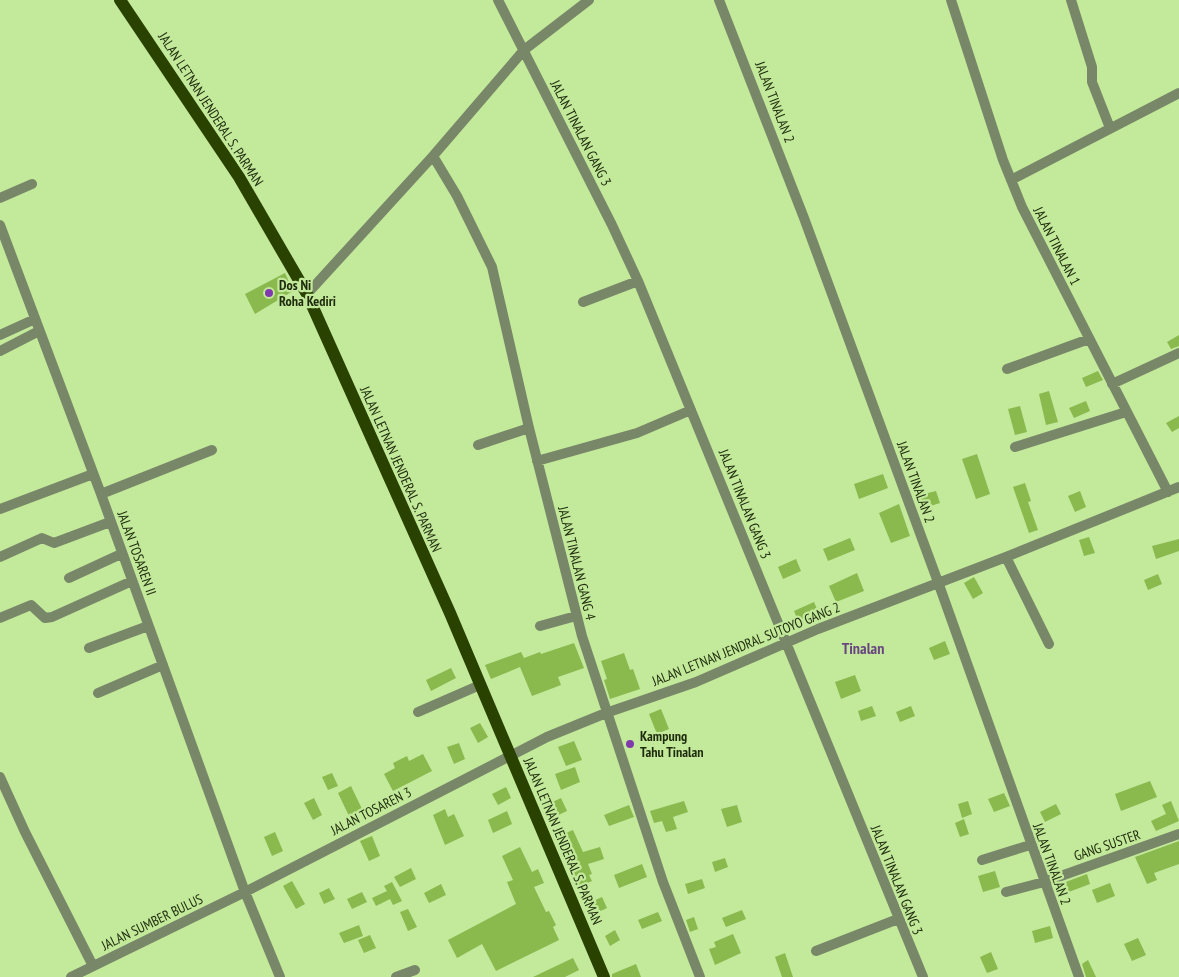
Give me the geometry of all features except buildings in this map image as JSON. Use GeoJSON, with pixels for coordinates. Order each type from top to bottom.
{"type":"FeatureCollection","features":[{"type":"Feature","properties":{"kind":"main road","name":"JALAN LETNAN JENDERAL S. PARMAN"},"geometry":{"type":"LineString","coordinates":[[120,0],[239,177],[307,294],[480,685],[604,977]]}},
{"type":"Feature","properties":{"kind":"street","name":"JALAN TINALAN GANG 3"},"geometry":{"type":"LineString","coordinates":[[498,0],[638,281],[922,977]]}},
{"type":"Feature","properties":{"kind":"street"},"geometry":{"type":"LineString","coordinates":[[307,294],[433,156],[524,50],[589,0]]}},
{"type":"Feature","properties":{"kind":"street","name":"JALAN TINALAN 2"},"geometry":{"type":"LineString","coordinates":[[719,0],[797,199],[938,582],[1030,845],[1079,977]]}},
{"type":"Feature","properties":{"kind":"street","name":"JALAN TINALAN 1"},"geometry":{"type":"LineString","coordinates":[[951,0],[1011,180],[1030,224],[1168,492]]}},
{"type":"Feature","properties":{"kind":"street"},"geometry":{"type":"LineString","coordinates":[[1071,0],[1092,67],[1092,82],[1110,128]]}},
{"type":"Feature","properties":{"kind":"street"},"geometry":{"type":"LineString","coordinates":[[1011,180],[1179,93]]}},
{"type":"Feature","properties":{"kind":"street","name":"JALAN TINALAN GANG 4"},"geometry":{"type":"LineString","coordinates":[[433,156],[457,196],[492,267],[528,428],[576,616],[606,713],[663,882],[700,977]]}},
{"type":"Feature","properties":{"kind":"street"},"geometry":{"type":"LineString","coordinates":[[0,198],[32,184]]}},
{"type":"Feature","properties":{"kind":"street","name":"JALAN TOSAREN II"},"geometry":{"type":"LineString","coordinates":[[0,225],[101,494],[121,554],[245,892],[280,977]]}},
{"type":"Feature","properties":{"kind":"street"},"geometry":{"type":"LineString","coordinates":[[582,302],[638,281]]}},
{"type":"Feature","properties":{"kind":"street"},"geometry":{"type":"LineString","coordinates":[[0,335],[35,319]]}},
{"type":"Feature","properties":{"kind":"street"},"geometry":{"type":"LineString","coordinates":[[0,351],[40,331]]}},
{"type":"Feature","properties":{"kind":"street"},"geometry":{"type":"LineString","coordinates":[[1008,369],[1089,339]]}},
{"type":"Feature","properties":{"kind":"street"},"geometry":{"type":"LineString","coordinates":[[1112,384],[1179,354]]}},
{"type":"Feature","properties":{"kind":"street"},"geometry":{"type":"LineString","coordinates":[[537,461],[637,433],[691,410]]}},
{"type":"Feature","properties":{"kind":"street"},"geometry":{"type":"LineString","coordinates":[[1016,447],[1126,412]]}},
{"type":"Feature","properties":{"kind":"street"},"geometry":{"type":"LineString","coordinates":[[478,445],[528,428]]}},
{"type":"Feature","properties":{"kind":"street"},"geometry":{"type":"LineString","coordinates":[[101,494],[212,450]]}},
{"type":"Feature","properties":{"kind":"street"},"geometry":{"type":"LineString","coordinates":[[0,509],[93,474]]}},
{"type":"Feature","properties":{"kind":"street","name":"JALAN LETNAN JENDRAL SUTOYO GANG 2"},"geometry":{"type":"LineString","coordinates":[[510,755],[606,713],[696,682],[938,582],[1006,557],[1179,487]]}},
{"type":"Feature","properties":{"kind":"street"},"geometry":{"type":"LineString","coordinates":[[0,557],[42,538],[54,543],[110,522]]}},
{"type":"Feature","properties":{"kind":"street"},"geometry":{"type":"LineString","coordinates":[[69,578],[121,554]]}},
{"type":"Feature","properties":{"kind":"street"},"geometry":{"type":"LineString","coordinates":[[1006,557],[1049,644]]}},
{"type":"Feature","properties":{"kind":"street"},"geometry":{"type":"LineString","coordinates":[[0,618],[31,605],[45,618],[52,617],[132,581]]}},
{"type":"Feature","properties":{"kind":"street"},"geometry":{"type":"LineString","coordinates":[[540,626],[576,616]]}},
{"type":"Feature","properties":{"kind":"street"},"geometry":{"type":"LineString","coordinates":[[89,648],[148,626]]}},
{"type":"Feature","properties":{"kind":"street"},"geometry":{"type":"LineString","coordinates":[[98,693],[163,665]]}},
{"type":"Feature","properties":{"kind":"street"},"geometry":{"type":"LineString","coordinates":[[418,712],[480,685]]}},
{"type":"Feature","properties":{"kind":"street","name":"JALAN TOSAREN 3"},"geometry":{"type":"LineString","coordinates":[[245,892],[510,755]]}},
{"type":"Feature","properties":{"kind":"street"},"geometry":{"type":"LineString","coordinates":[[0,777],[25,832],[93,966]]}},
{"type":"Feature","properties":{"kind":"street","name":"GANG SUSTER"},"geometry":{"type":"LineString","coordinates":[[1006,892],[1044,882],[1179,834]]}},
{"type":"Feature","properties":{"kind":"street"},"geometry":{"type":"LineString","coordinates":[[982,860],[1030,845]]}},
{"type":"Feature","properties":{"kind":"street","name":"JALAN SUMBER BULUS"},"geometry":{"type":"LineString","coordinates":[[71,977],[245,892]]}},
{"type":"Feature","properties":{"kind":"street"},"geometry":{"type":"LineString","coordinates":[[816,951],[898,919]]}},
{"type":"Feature","properties":{"kind":"street"},"geometry":{"type":"LineString","coordinates":[[396,977],[415,970]]}},
{"type":"Feature","properties":{"kind":"place","name":"Dos Ni Roha Kediri"},"geometry":{"type":"Point","coordinates":[269,293]}},
{"type":"Feature","properties":{"kind":"place","name":"Kampung Tahu Tinalan"},"geometry":{"type":"Point","coordinates":[630,744]}},
{"type":"Feature","properties":{"kind":"district","name":"Tinalan"},"geometry":{"type":"Point","coordinates":[863,648]}}]}
